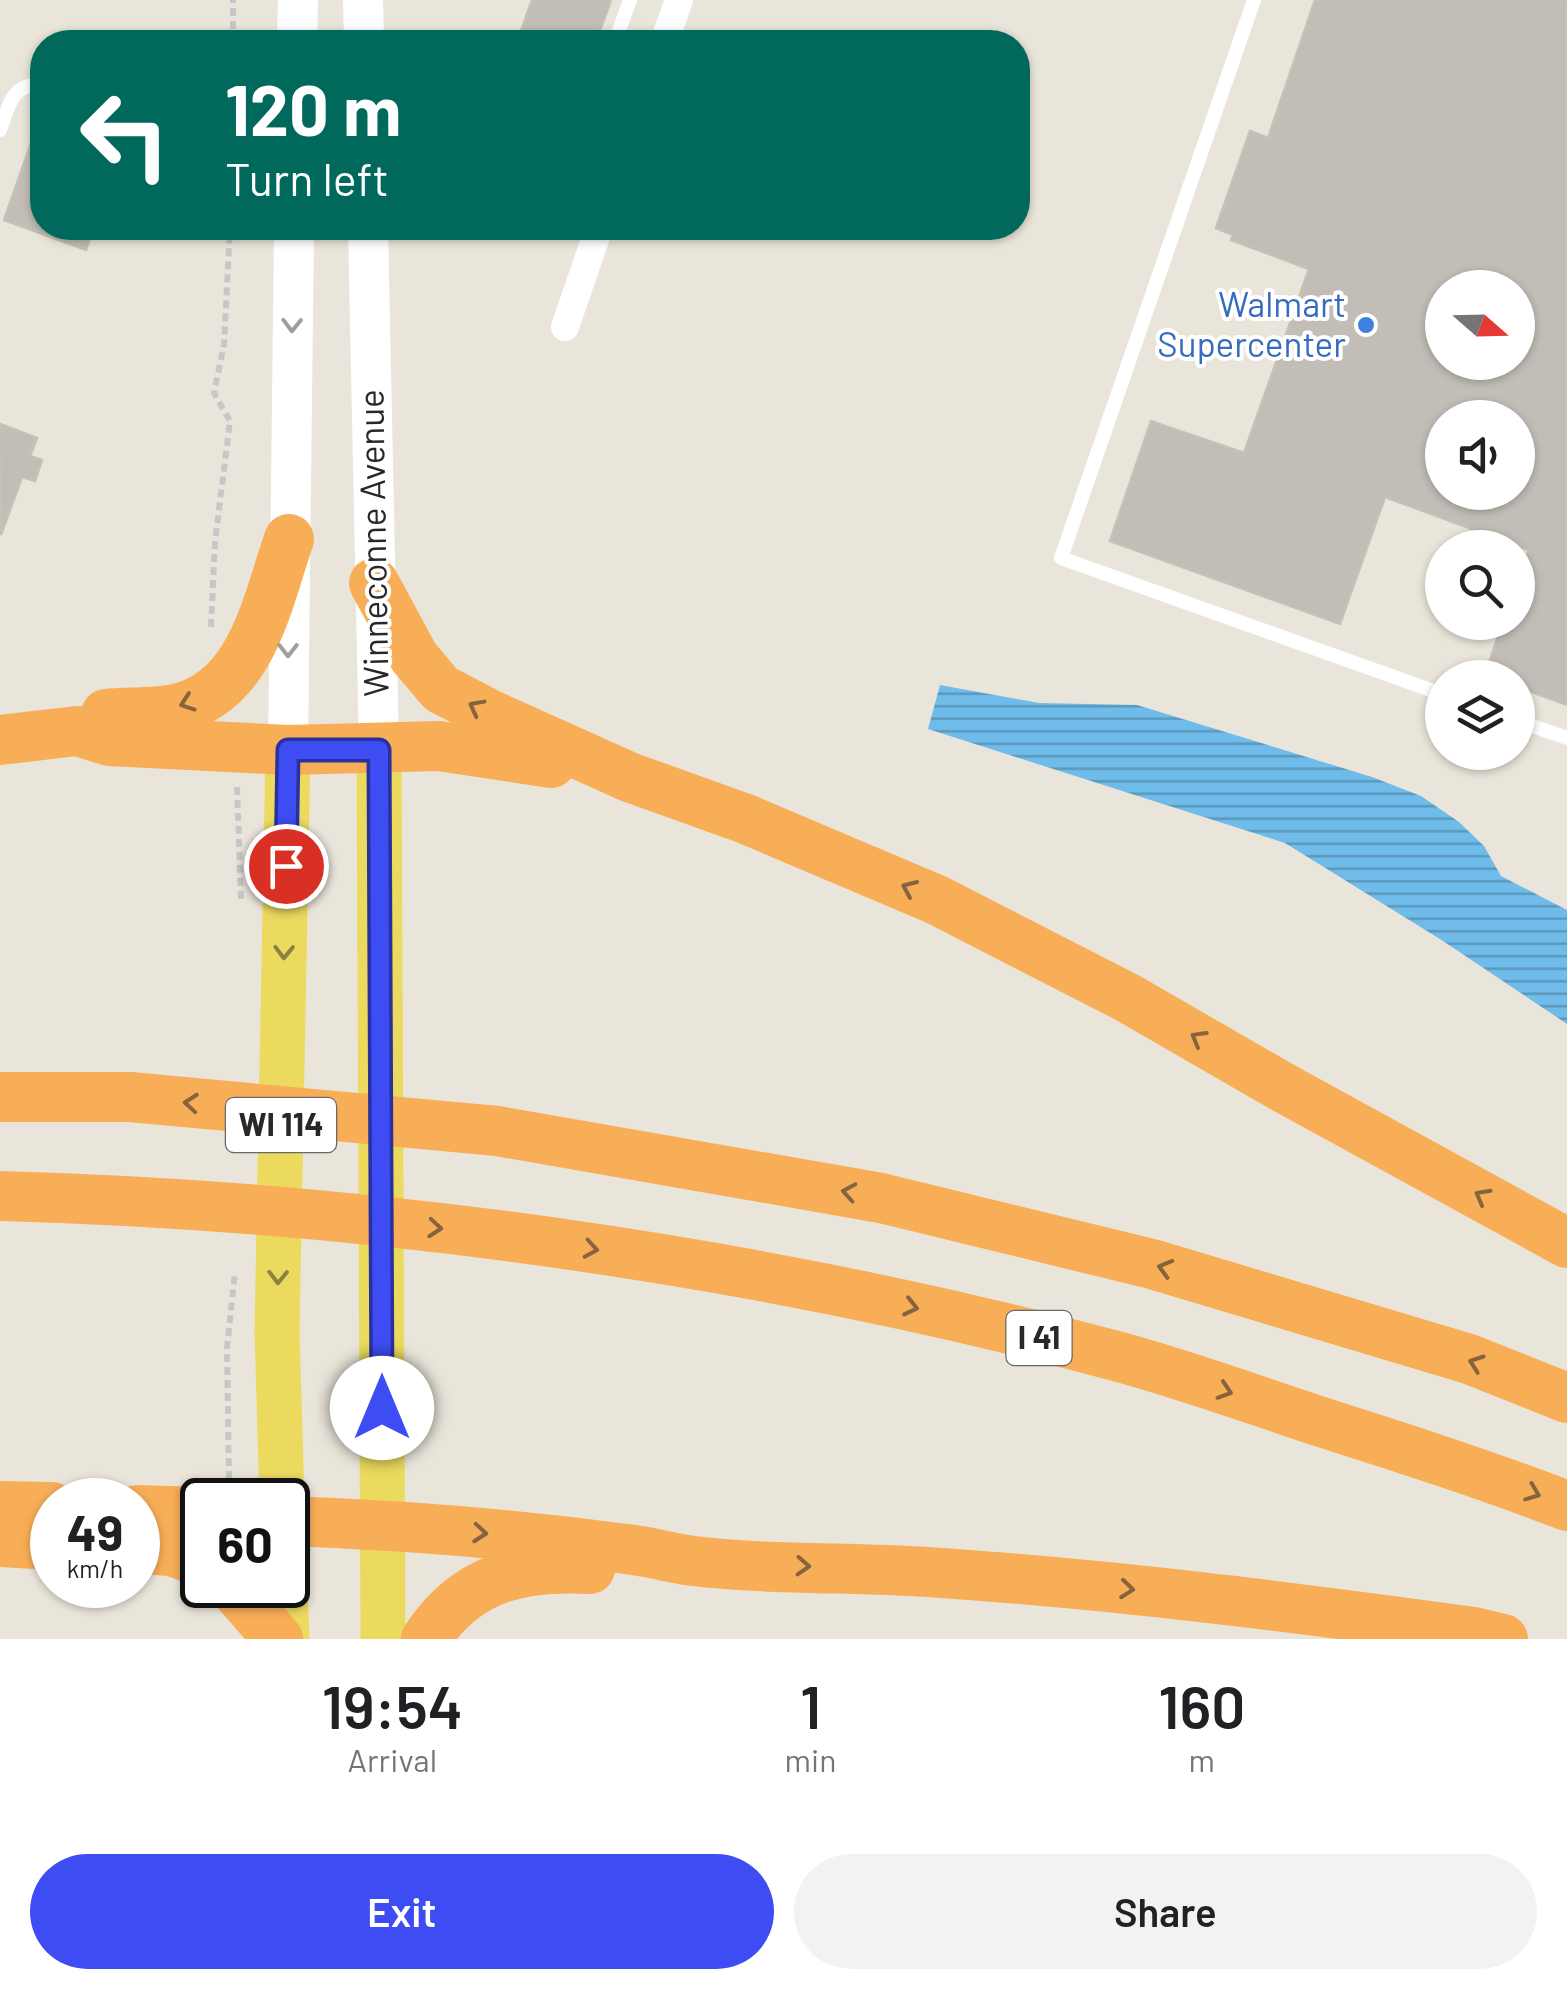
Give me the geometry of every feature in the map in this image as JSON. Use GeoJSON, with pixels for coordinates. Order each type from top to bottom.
{"type":"FeatureCollection","features":[{"type":"Feature","properties":{"kind":"highway"},"geometry":{"type":"LineString","coordinates":[[78,731],[104,714],[176,708],[201,699],[227,682],[252,646],[288,539]]}},
{"type":"Feature","properties":{"kind":"highway"},"geometry":{"type":"LineString","coordinates":[[374,582],[414,657],[442,689],[628,777],[821,849],[969,916],[1128,998],[1567,1243]]}},
{"type":"Feature","properties":{"kind":"highway"},"geometry":{"type":"LineString","coordinates":[[0,740],[78,731],[109,741],[288,750],[440,746],[628,777]]}},
{"type":"Feature","properties":{"kind":"highway"},"geometry":{"type":"LineString","coordinates":[[0,1097],[130,1098],[497,1131],[882,1198],[1152,1264],[1470,1360],[1567,1398]]}},
{"type":"Feature","properties":{"kind":"highway","name":"I 41"},"geometry":{"type":"LineString","coordinates":[[0,1196],[129,1199],[495,1233],[851,1293],[1118,1356],[1482,1473],[1567,1506]]}},
{"type":"Feature","properties":{"kind":"highway"},"geometry":{"type":"LineString","coordinates":[[0,1506],[30,1507]]}},
{"type":"Feature","properties":{"kind":"highway"},"geometry":{"type":"LineString","coordinates":[[310,1523],[383,1525],[561,1541],[694,1561],[1079,1584],[1268,1604],[1503,1639]]}},
{"type":"Feature","properties":{"kind":"highway"},"geometry":{"type":"LineString","coordinates":[[0,1542],[30,1544]]}},
{"type":"Feature","properties":{"kind":"highway"},"geometry":{"type":"LineString","coordinates":[[426,1639],[457,1600],[498,1579],[546,1566],[632,1572],[694,1561]]}},
{"type":"Feature","properties":{"kind":"highway"},"geometry":{"type":"LineString","coordinates":[[251,1608],[278,1639]]}},
{"type":"Feature","properties":{"kind":"main road"},"geometry":{"type":"LineString","coordinates":[[297,30],[298,0]]}},
{"type":"Feature","properties":{"kind":"main road"},"geometry":{"type":"LineString","coordinates":[[364,0],[364,30]]}},
{"type":"Feature","properties":{"kind":"main road"},"geometry":{"type":"LineString","coordinates":[[288,750],[294,240]]}},
{"type":"Feature","properties":{"kind":"main road","name":"Winneconne Avenue"},"geometry":{"type":"LineString","coordinates":[[368,240],[379,750],[383,1639]]}},
{"type":"Feature","properties":{"kind":"main road","name":"WI 114"},"geometry":{"type":"LineString","coordinates":[[281,1478],[277,1332],[288,750]]}},
{"type":"Feature","properties":{"kind":"main road"},"geometry":{"type":"LineString","coordinates":[[286,1608],[287,1639]]}},
{"type":"Feature","properties":{"kind":"street"},"geometry":{"type":"LineString","coordinates":[[668,30],[679,0]]}},
{"type":"Feature","properties":{"kind":"street"},"geometry":{"type":"LineString","coordinates":[[565,328],[596,240]]}},
{"type":"Feature","properties":{"kind":"lane"},"geometry":{"type":"LineString","coordinates":[[619,30],[630,0]]}},
{"type":"Feature","properties":{"kind":"lane"},"geometry":{"type":"LineString","coordinates":[[1254,0],[1061,558],[1425,688]]}},
{"type":"Feature","properties":{"kind":"lane"},"geometry":{"type":"LineString","coordinates":[[0,130],[13,95],[30,85]]}},
{"type":"Feature","properties":{"kind":"lane"},"geometry":{"type":"LineString","coordinates":[[1535,727],[1567,738]]}},
{"type":"Feature","properties":{"kind":"path"},"geometry":{"type":"LineString","coordinates":[[233,0],[233,30]]}},
{"type":"Feature","properties":{"kind":"path"},"geometry":{"type":"LineString","coordinates":[[218,1478],[235,1269]]}},
{"type":"Feature","properties":{"kind":"water"},"geometry":{"type":"Polygon","coordinates":[[[940,685],[1039,703],[1137,705],[1372,777],[1421,796],[1459,822],[1484,846],[1501,876],[1567,910],[1567,1024],[1285,843],[928,729],[940,685]]]}},
{"type":"Feature","properties":{"kind":"building"},"geometry":{"type":"Polygon","coordinates":[[[532,0],[611,0],[600,30],[521,30],[532,0]]]}},
{"type":"Feature","properties":{"kind":"building","name":"Walmart Supercenter"},"geometry":{"type":"Polygon","coordinates":[[[1315,0],[1567,0],[1567,705],[1535,693],[1535,660],[1490,660],[1497,640],[1535,640],[1535,530],[1475,530],[1385,497],[1340,624],[1110,541],[1151,421],[1244,453],[1309,269],[1231,240],[1233,235],[1216,228],[1250,131],[1268,138],[1315,0]]]}},
{"type":"Feature","properties":{"kind":"building"},"geometry":{"type":"Polygon","coordinates":[[[30,146],[30,230],[4,220],[30,146]]]}},
{"type":"Feature","properties":{"kind":"building"},"geometry":{"type":"Polygon","coordinates":[[[59,240],[90,240],[86,250],[59,240]]]}},
{"type":"Feature","properties":{"kind":"building"},"geometry":{"type":"Polygon","coordinates":[[[0,424],[37,438],[30,456],[42,460],[35,481],[22,477],[1,535],[0,424]]]}},
{"type":"Feature","properties":{"kind":"place","name":"Walmart Supercenter"},"geometry":{"type":"Point","coordinates":[1366,325]}},
{"type":"Feature","properties":{"kind":"route"},"geometry":{"type":"LineString","coordinates":[[286,866],[288,750],[379,750],[382,1408]]}}]}
